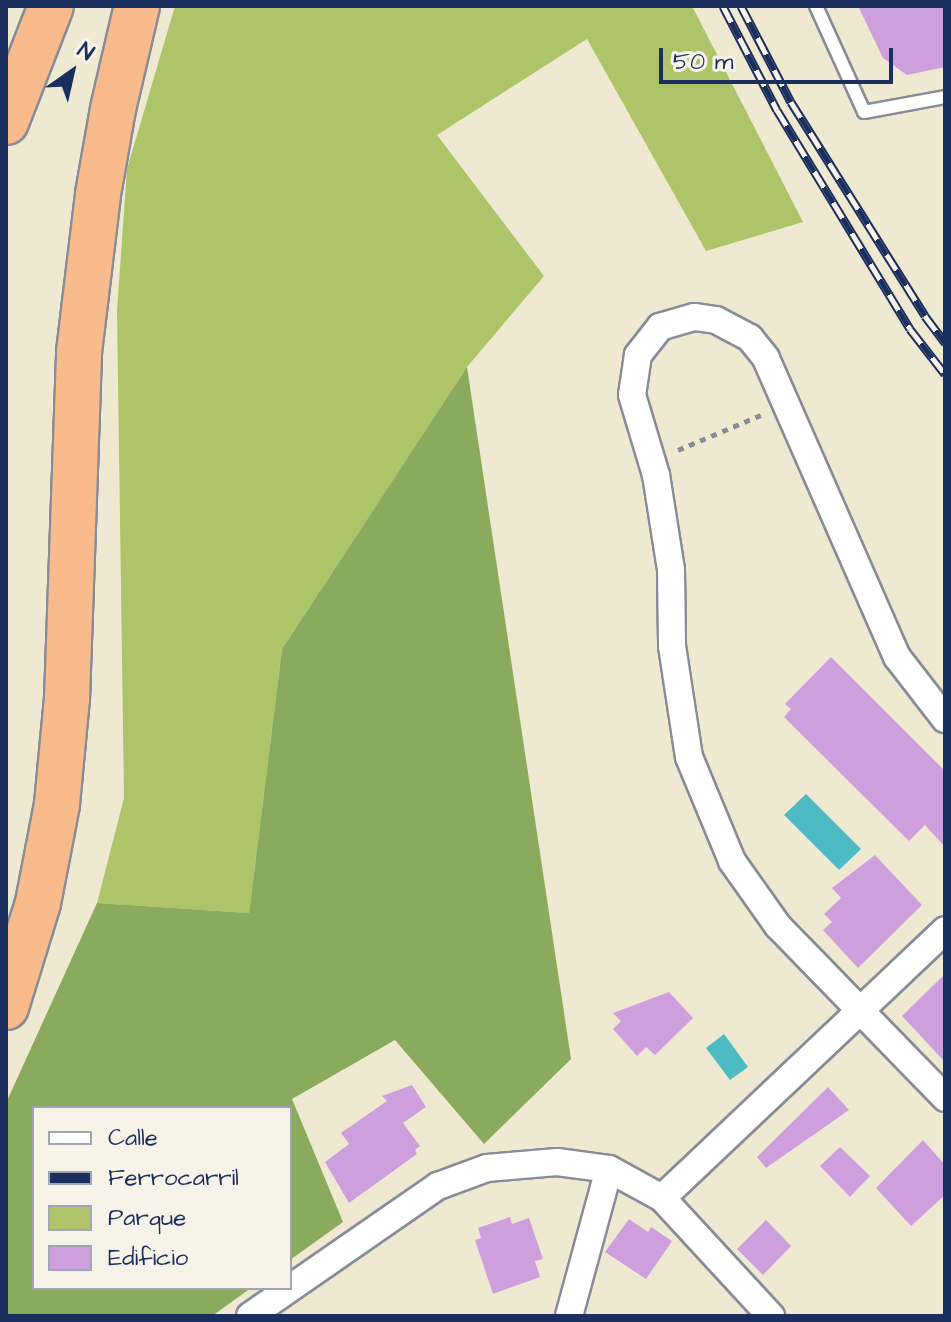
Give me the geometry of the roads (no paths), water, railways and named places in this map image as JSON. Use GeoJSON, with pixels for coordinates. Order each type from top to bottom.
{"type":"FeatureCollection","features":[{"type":"Feature","properties":{"kind":"highway"},"geometry":{"type":"LineString","coordinates":[[6,99],[34,6]]}},
{"type":"Feature","properties":{"kind":"highway"},"geometry":{"type":"LineString","coordinates":[[6,122],[51,6]]}},
{"type":"Feature","properties":{"kind":"highway"},"geometry":{"type":"LineString","coordinates":[[6,1007],[38,903],[57,804],[67,699],[79,352],[98,194],[137,6]]}},
{"type":"Feature","properties":{"kind":"street"},"geometry":{"type":"LineString","coordinates":[[945,719],[897,657],[766,358],[750,338],[716,320],[694,317],[660,327],[638,355],[632,395],[651,461],[671,570],[672,646],[689,757],[732,861],[778,926],[945,1098]]}},
{"type":"Feature","properties":{"kind":"street"},"geometry":{"type":"LineString","coordinates":[[662,1198],[945,930]]}},
{"type":"Feature","properties":{"kind":"street"},"geometry":{"type":"LineString","coordinates":[[292,1287],[438,1186],[487,1168],[557,1162],[609,1169],[662,1198],[771,1316]]}},
{"type":"Feature","properties":{"kind":"street"},"geometry":{"type":"LineString","coordinates":[[569,1316],[609,1169]]}},
{"type":"Feature","properties":{"kind":"street"},"geometry":{"type":"LineString","coordinates":[[250,1316],[288,1290]]}},
{"type":"Feature","properties":{"kind":"lane"},"geometry":{"type":"LineString","coordinates":[[816,6],[864,112],[945,97]]}},
{"type":"Feature","properties":{"kind":"water"},"geometry":{"type":"Polygon","coordinates":[[[806,794],[861,849],[839,870],[784,815],[806,794]]]}},
{"type":"Feature","properties":{"kind":"water"},"geometry":{"type":"Polygon","coordinates":[[[724,1034],[748,1067],[730,1080],[706,1048],[724,1034]]]}},
{"type":"Feature","properties":{"kind":"railway"},"geometry":{"type":"LineString","coordinates":[[723,6],[777,110],[910,329],[945,374]]}},
{"type":"Feature","properties":{"kind":"railway"},"geometry":{"type":"LineString","coordinates":[[741,6],[791,102],[945,343]]}}]}
